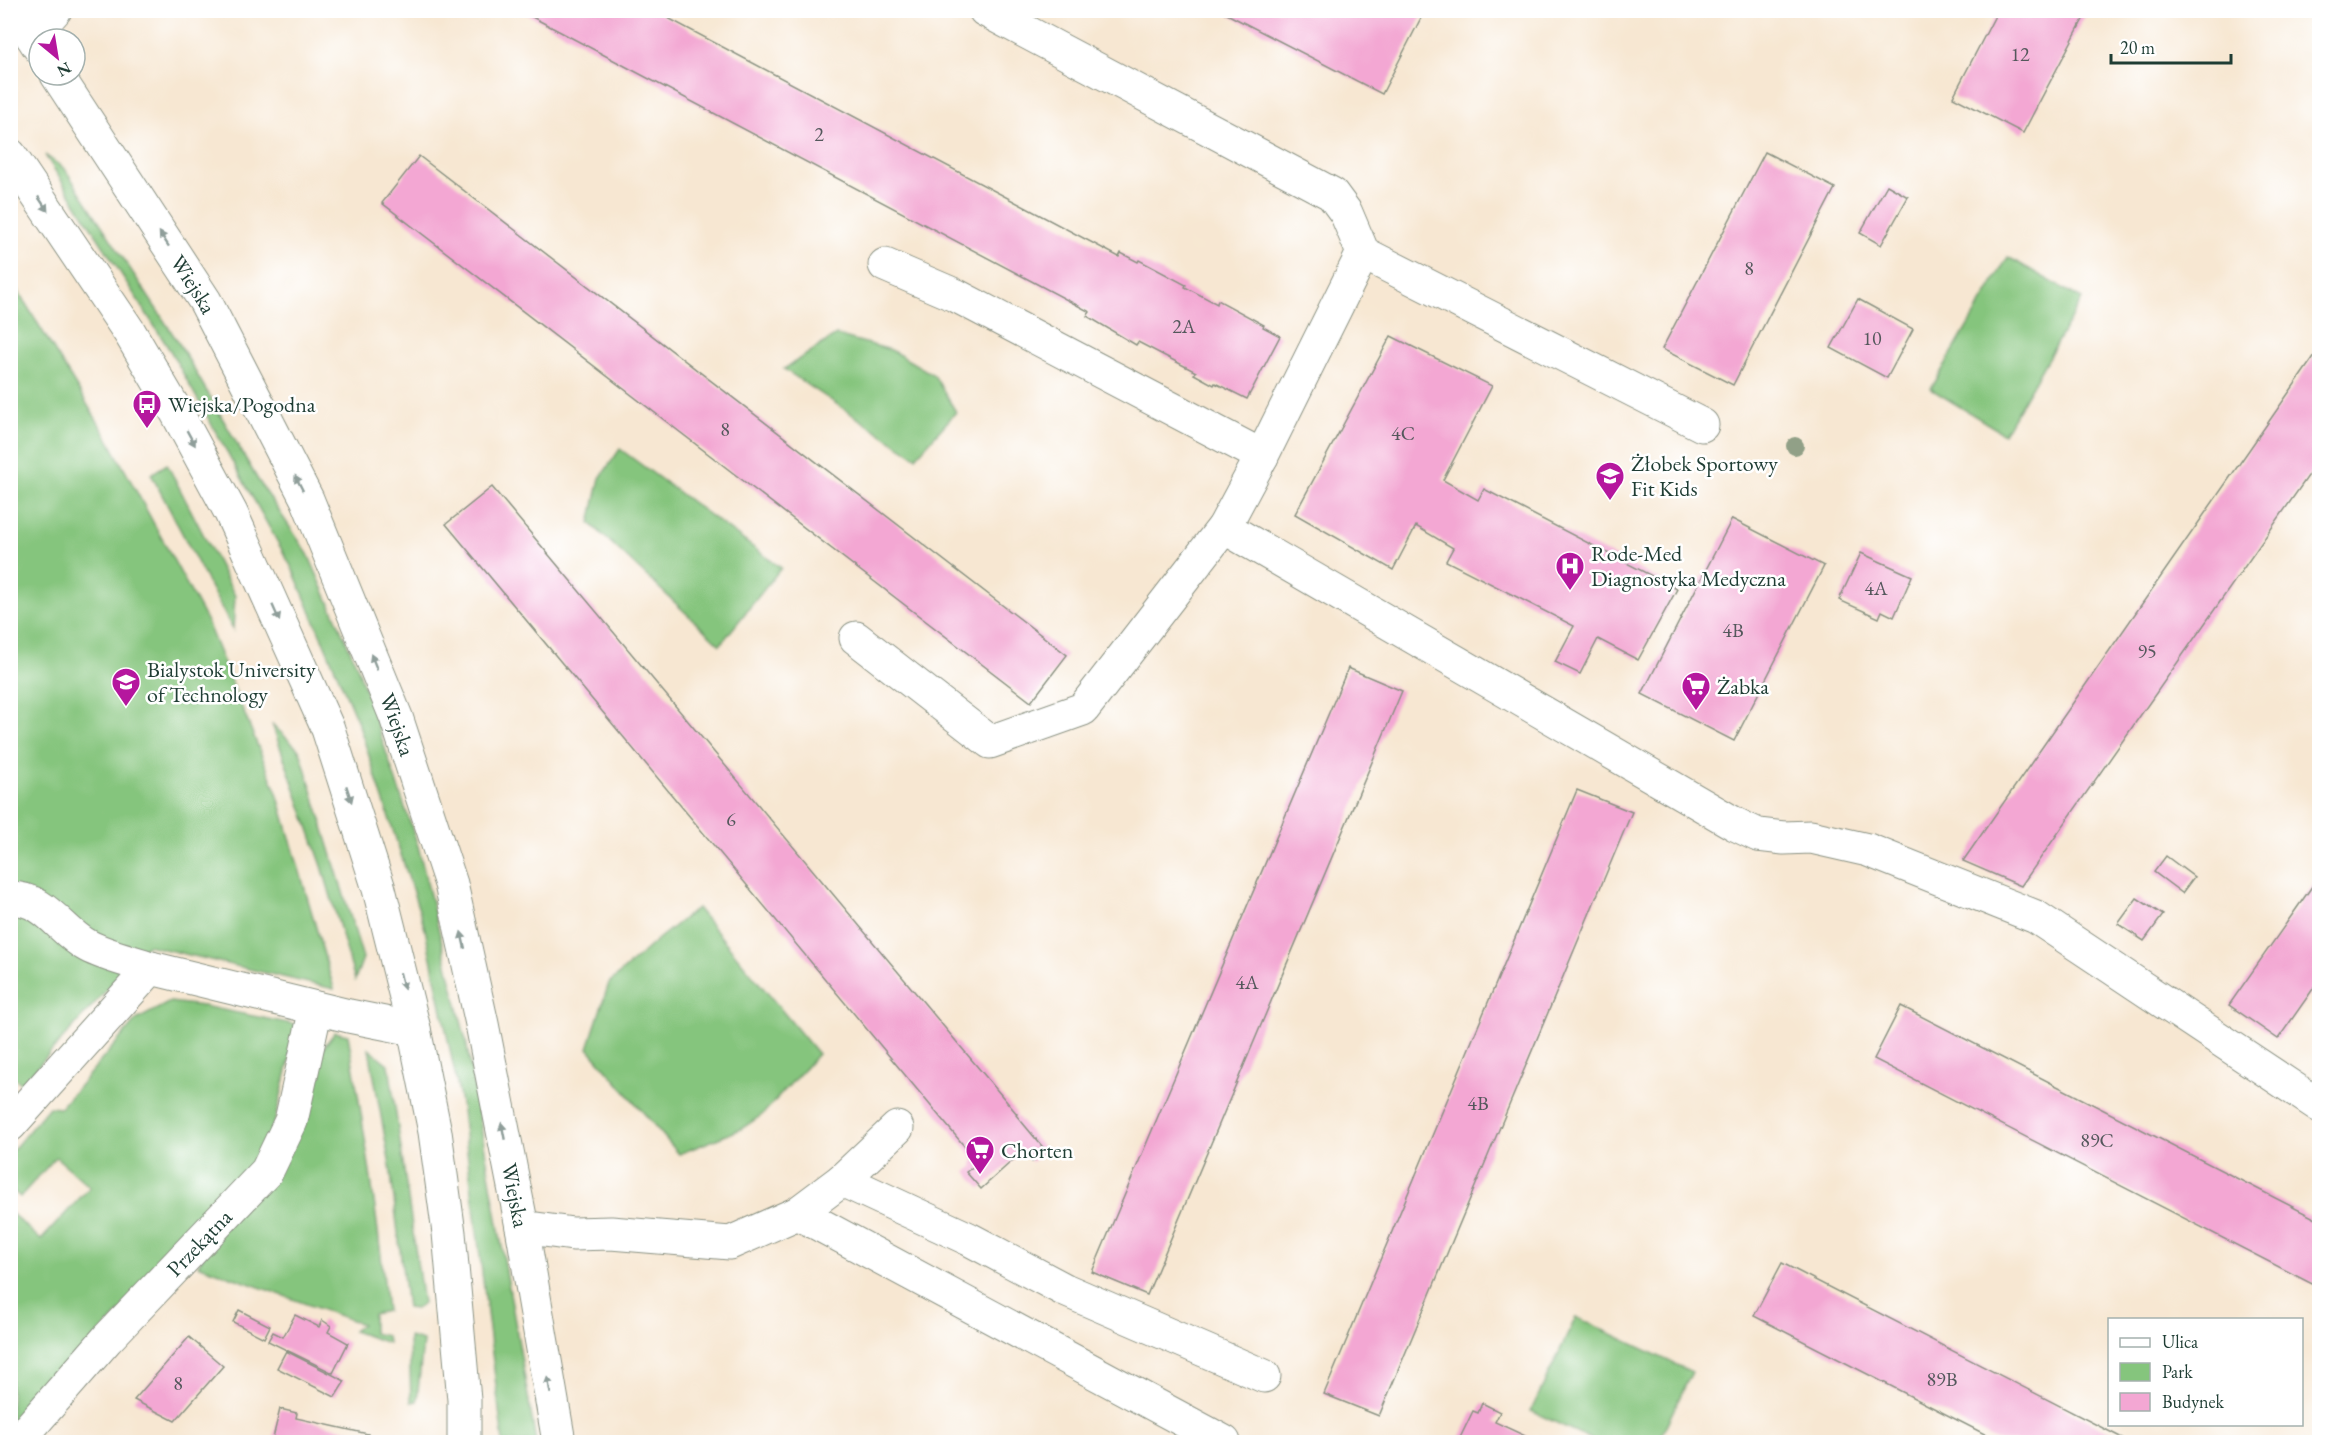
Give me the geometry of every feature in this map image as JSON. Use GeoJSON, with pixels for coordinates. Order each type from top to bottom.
{"type":"FeatureCollection","features":[{"type":"Feature","properties":{"kind":"main road"},"geometry":{"type":"LineString","coordinates":[[24,36],[55,10]]}},
{"type":"Feature","properties":{"kind":"main road"},"geometry":{"type":"LineString","coordinates":[[985,10],[1332,194],[1346,213],[1363,253],[1702,425]]}},
{"type":"Feature","properties":{"kind":"main road","name":"Wiejska"},"geometry":{"type":"LineString","coordinates":[[65,87],[205,301],[308,499],[392,706],[451,885],[482,1024],[522,1227],[559,1443]]}},
{"type":"Feature","properties":{"kind":"main road"},"geometry":{"type":"LineString","coordinates":[[10,155],[130,333],[231,513],[328,729],[379,889],[414,1029],[435,1132],[449,1233],[464,1400],[464,1443]]}},
{"type":"Feature","properties":{"kind":"main road"},"geometry":{"type":"LineString","coordinates":[[856,638],[990,742],[1083,709],[1224,526],[1262,456],[1363,253]]}},
{"type":"Feature","properties":{"kind":"main road"},"geometry":{"type":"LineString","coordinates":[[885,265],[957,296],[1262,456]]}},
{"type":"Feature","properties":{"kind":"main road"},"geometry":{"type":"LineString","coordinates":[[1224,526],[1735,824],[1758,835],[1784,838],[1811,837],[1868,850],[2036,917],[2319,1106]]}},
{"type":"Feature","properties":{"kind":"main road"},"geometry":{"type":"LineString","coordinates":[[10,898],[21,898],[40,906],[88,946],[151,968],[414,1029]]}},
{"type":"Feature","properties":{"kind":"main road"},"geometry":{"type":"LineString","coordinates":[[10,1125],[151,968]]}},
{"type":"Feature","properties":{"kind":"main road","name":"Przekątna"},"geometry":{"type":"LineString","coordinates":[[17,1443],[107,1340],[267,1171],[291,1121],[316,1008]]}},
{"type":"Feature","properties":{"kind":"main road"},"geometry":{"type":"LineString","coordinates":[[522,1227],[573,1234],[611,1233],[730,1243],[798,1213],[842,1180],[897,1128]]}},
{"type":"Feature","properties":{"kind":"main road"},"geometry":{"type":"LineString","coordinates":[[842,1180],[969,1239],[1065,1290],[1264,1376]]}},
{"type":"Feature","properties":{"kind":"main road"},"geometry":{"type":"LineString","coordinates":[[798,1213],[1224,1443]]}},
{"type":"Feature","properties":{"kind":"green space"},"geometry":{"type":"Polygon","coordinates":[[[45,155],[65,169],[180,345],[258,480],[308,554],[357,666],[418,846],[466,1041],[536,1442],[503,1442],[461,1103],[425,929],[359,725],[292,568],[171,352],[45,155]]]}},
{"type":"Feature","properties":{"kind":"green space"},"geometry":{"type":"Polygon","coordinates":[[[2008,257],[2082,299],[2004,434],[1931,389],[2008,257]]]}},
{"type":"Feature","properties":{"kind":"green space","name":"Bialystok University of Technology"},"geometry":{"type":"Polygon","coordinates":[[[10,278],[106,435],[207,622],[277,793],[334,989],[147,945],[22,1084],[10,1074],[10,278]]]}},
{"type":"Feature","properties":{"kind":"green space"},"geometry":{"type":"Polygon","coordinates":[[[836,335],[891,350],[934,375],[956,412],[916,457],[784,369],[836,335]]]}},
{"type":"Feature","properties":{"kind":"green space"},"geometry":{"type":"Polygon","coordinates":[[[620,449],[781,568],[720,645],[590,523],[600,478],[620,449]]]}},
{"type":"Feature","properties":{"kind":"green space"},"geometry":{"type":"Polygon","coordinates":[[[167,464],[235,596],[233,630],[151,474],[167,464]]]}},
{"type":"Feature","properties":{"kind":"green space"},"geometry":{"type":"Polygon","coordinates":[[[272,724],[300,751],[363,958],[355,980],[322,866],[272,724]]]}},
{"type":"Feature","properties":{"kind":"green space"},"geometry":{"type":"Polygon","coordinates":[[[697,908],[818,1054],[762,1115],[741,1129],[679,1154],[588,1048],[609,983],[697,908]]]}},
{"type":"Feature","properties":{"kind":"green space"},"geometry":{"type":"Polygon","coordinates":[[[170,1002],[203,1006],[298,1025],[268,1150],[11,1431],[11,1213],[41,1240],[90,1187],[56,1157],[20,1197],[11,1189],[11,1152],[49,1107],[60,1108],[136,1020],[170,1002]]]}},
{"type":"Feature","properties":{"kind":"green space"},"geometry":{"type":"Polygon","coordinates":[[[335,1032],[348,1035],[379,1242],[387,1311],[373,1314],[373,1333],[387,1336],[388,1343],[353,1331],[362,1324],[198,1265],[335,1032]]]}},
{"type":"Feature","properties":{"kind":"green space"},"geometry":{"type":"Polygon","coordinates":[[[369,1049],[389,1065],[423,1303],[416,1309],[407,1308],[390,1166],[369,1049]]]}},
{"type":"Feature","properties":{"kind":"green space"},"geometry":{"type":"Polygon","coordinates":[[[1576,1317],[1692,1372],[1658,1442],[1597,1442],[1531,1411],[1576,1317]]]}},
{"type":"Feature","properties":{"kind":"green space"},"geometry":{"type":"Polygon","coordinates":[[[409,1337],[423,1341],[417,1401],[411,1402],[409,1337]]]}},
{"type":"Feature","properties":{"kind":"building"},"geometry":{"type":"Polygon","coordinates":[[[519,10],[653,10],[1119,257],[1121,253],[1138,262],[1139,260],[1217,304],[1218,300],[1280,336],[1247,399],[1215,383],[1214,385],[1194,374],[1196,372],[1138,342],[1136,345],[1087,316],[1090,312],[519,10]]]}},
{"type":"Feature","properties":{"kind":"building"},"geometry":{"type":"Polygon","coordinates":[[[1219,10],[1425,10],[1382,94],[1219,10]]]}},
{"type":"Feature","properties":{"kind":"building"},"geometry":{"type":"Polygon","coordinates":[[[1998,10],[2088,10],[2023,133],[1953,97],[1998,10]]]}},
{"type":"Feature","properties":{"kind":"building"},"geometry":{"type":"Polygon","coordinates":[[[1765,152],[1835,188],[1733,385],[1662,349],[1765,152]]]}},
{"type":"Feature","properties":{"kind":"building"},"geometry":{"type":"Polygon","coordinates":[[[419,156],[1067,655],[1031,702],[382,203],[419,156]]]}},
{"type":"Feature","properties":{"kind":"building"},"geometry":{"type":"Polygon","coordinates":[[[1887,185],[1908,197],[1881,245],[1860,233],[1887,185]]]}},
{"type":"Feature","properties":{"kind":"building"},"geometry":{"type":"Polygon","coordinates":[[[1858,299],[1913,329],[1887,378],[1831,348],[1858,299]]]}},
{"type":"Feature","properties":{"kind":"building"},"geometry":{"type":"Polygon","coordinates":[[[1391,336],[1492,386],[1443,480],[1478,500],[1484,489],[1677,589],[1638,660],[1598,639],[1580,674],[1555,662],[1574,626],[1446,561],[1453,548],[1416,526],[1393,570],[1295,514],[1391,336]]]}},
{"type":"Feature","properties":{"kind":"building"},"geometry":{"type":"Polygon","coordinates":[[[2320,348],[2320,459],[2021,886],[1963,861],[2320,348]]]}},
{"type":"Feature","properties":{"kind":"building"},"geometry":{"type":"Polygon","coordinates":[[[492,487],[1046,1151],[1032,1162],[1023,1151],[981,1189],[966,1172],[974,1166],[972,1163],[975,1160],[970,1153],[446,524],[492,487]]]}},
{"type":"Feature","properties":{"kind":"building"},"geometry":{"type":"Polygon","coordinates":[[[1732,519],[1824,566],[1734,741],[1642,694],[1732,519]]]}},
{"type":"Feature","properties":{"kind":"building"},"geometry":{"type":"Polygon","coordinates":[[[1861,553],[1912,576],[1894,617],[1882,611],[1879,618],[1839,600],[1861,553]]]}},
{"type":"Feature","properties":{"kind":"building"},"geometry":{"type":"Polygon","coordinates":[[[1348,668],[1402,691],[1147,1295],[1092,1272],[1348,668]]]}},
{"type":"Feature","properties":{"kind":"building"},"geometry":{"type":"Polygon","coordinates":[[[1577,790],[1632,812],[1379,1416],[1324,1394],[1577,790]]]}},
{"type":"Feature","properties":{"kind":"building"},"geometry":{"type":"Polygon","coordinates":[[[2166,856],[2194,877],[2182,893],[2154,872],[2166,856]]]}},
{"type":"Feature","properties":{"kind":"building"},"geometry":{"type":"Polygon","coordinates":[[[2320,875],[2320,979],[2278,1039],[2229,1005],[2320,875]]]}},
{"type":"Feature","properties":{"kind":"building"},"geometry":{"type":"Polygon","coordinates":[[[2137,898],[2163,915],[2144,941],[2118,924],[2137,898]]]}},
{"type":"Feature","properties":{"kind":"building"},"geometry":{"type":"Polygon","coordinates":[[[1901,1006],[2320,1221],[2320,1288],[1874,1059],[1901,1006]]]}},
{"type":"Feature","properties":{"kind":"building"},"geometry":{"type":"Polygon","coordinates":[[[1782,1263],[2130,1442],[2000,1442],[1754,1316],[1782,1263]]]}},
{"type":"Feature","properties":{"kind":"building"},"geometry":{"type":"Polygon","coordinates":[[[239,1310],[270,1326],[264,1338],[233,1322],[239,1310]]]}},
{"type":"Feature","properties":{"kind":"building"},"geometry":{"type":"Polygon","coordinates":[[[295,1315],[319,1327],[322,1320],[331,1326],[328,1332],[348,1343],[333,1373],[268,1341],[273,1332],[283,1337],[295,1315]]]}},
{"type":"Feature","properties":{"kind":"building"},"geometry":{"type":"Polygon","coordinates":[[[189,1337],[223,1366],[175,1421],[134,1400],[189,1337]]]}},
{"type":"Feature","properties":{"kind":"building"},"geometry":{"type":"Polygon","coordinates":[[[286,1351],[345,1381],[335,1397],[277,1368],[286,1351]]]}},
{"type":"Feature","properties":{"kind":"building"},"geometry":{"type":"Polygon","coordinates":[[[1482,1403],[1500,1412],[1495,1422],[1538,1442],[1458,1442],[1473,1411],[1478,1413],[1482,1403]]]}},
{"type":"Feature","properties":{"kind":"building"},"geometry":{"type":"Polygon","coordinates":[[[280,1409],[297,1413],[296,1418],[368,1434],[365,1442],[272,1442],[280,1409]]]}},
{"type":"Feature","properties":{"kind":"place","name":"Wiejska/Pogodna"},"geometry":{"type":"Point","coordinates":[147,430]}},
{"type":"Feature","properties":{"kind":"place","name":"Żłobek Sportowy Fit Kids"},"geometry":{"type":"Point","coordinates":[1610,502]}},
{"type":"Feature","properties":{"kind":"place","name":"Rode-Med Diagnostyka Medyczna"},"geometry":{"type":"Point","coordinates":[1570,592]}},
{"type":"Feature","properties":{"kind":"place","name":"Bialystok University of Technology"},"geometry":{"type":"Point","coordinates":[126,708]}},
{"type":"Feature","properties":{"kind":"place","name":"Żabka"},"geometry":{"type":"Point","coordinates":[1696,712]}},
{"type":"Feature","properties":{"kind":"place","name":"Chorten"},"geometry":{"type":"Point","coordinates":[980,1176]}}]}
